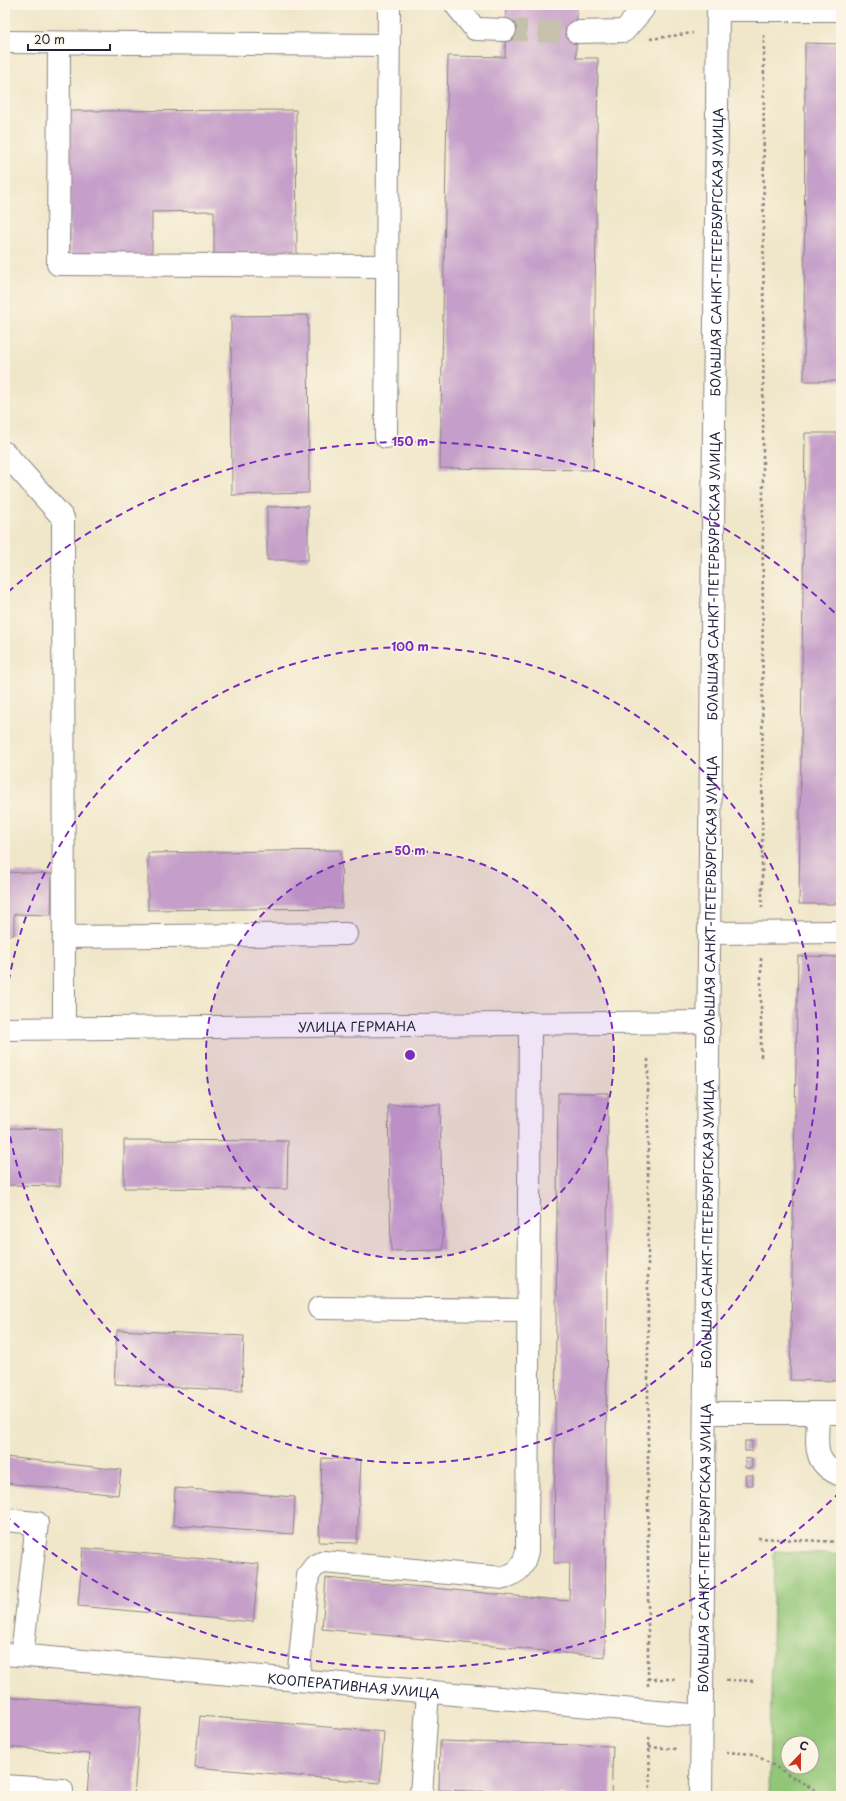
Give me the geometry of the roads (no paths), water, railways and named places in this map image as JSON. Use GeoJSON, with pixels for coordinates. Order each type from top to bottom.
{"type":"FeatureCollection","features":[{"type":"Feature","properties":{"kind":"main road"},"geometry":{"type":"LineString","coordinates":[[386,437],[389,5]]}},
{"type":"Feature","properties":{"kind":"main road"},"geometry":{"type":"LineString","coordinates":[[456,5],[475,29],[505,30]]}},
{"type":"Feature","properties":{"kind":"main road"},"geometry":{"type":"LineString","coordinates":[[718,8],[764,11],[841,10]]}},
{"type":"Feature","properties":{"kind":"main road","name":"БОЛЬШАЯ САНКТ-ПЕТЕРБУРГСКАЯ УЛИЦА"},"geometry":{"type":"LineString","coordinates":[[701,1796],[718,8]]}},
{"type":"Feature","properties":{"kind":"main road"},"geometry":{"type":"LineString","coordinates":[[577,32],[624,32],[643,9]]}},
{"type":"Feature","properties":{"kind":"main road"},"geometry":{"type":"LineString","coordinates":[[5,42],[389,45]]}},
{"type":"Feature","properties":{"kind":"main road"},"geometry":{"type":"LineString","coordinates":[[59,43],[58,264],[386,266]]}},
{"type":"Feature","properties":{"kind":"main road"},"geometry":{"type":"LineString","coordinates":[[5,453],[63,518],[64,1028]]}},
{"type":"Feature","properties":{"kind":"main road"},"geometry":{"type":"LineString","coordinates":[[709,933],[841,932]]}},
{"type":"Feature","properties":{"kind":"main road"},"geometry":{"type":"LineString","coordinates":[[64,937],[346,934]]}},
{"type":"Feature","properties":{"kind":"main road","name":"УЛИЦА ГЕРМАНА"},"geometry":{"type":"LineString","coordinates":[[5,1029],[709,1022]]}},
{"type":"Feature","properties":{"kind":"main road"},"geometry":{"type":"LineString","coordinates":[[298,1680],[308,1575],[315,1566],[324,1562],[504,1578],[516,1572],[523,1566],[527,1551],[530,1024]]}},
{"type":"Feature","properties":{"kind":"main road"},"geometry":{"type":"LineString","coordinates":[[319,1308],[528,1310]]}},
{"type":"Feature","properties":{"kind":"main road"},"geometry":{"type":"LineString","coordinates":[[705,1413],[841,1413]]}},
{"type":"Feature","properties":{"kind":"main road"},"geometry":{"type":"LineString","coordinates":[[818,1414],[818,1451],[820,1461],[830,1470],[841,1474]]}},
{"type":"Feature","properties":{"kind":"main road"},"geometry":{"type":"LineString","coordinates":[[5,1520],[37,1523],[14,1655]]}},
{"type":"Feature","properties":{"kind":"main road","name":"КООПЕРАТИВНАЯ УЛИЦА"},"geometry":{"type":"LineString","coordinates":[[14,1655],[702,1716]]}},
{"type":"Feature","properties":{"kind":"main road"},"geometry":{"type":"LineString","coordinates":[[421,1796],[428,1691]]}},
{"type":"Feature","properties":{"kind":"main road"},"geometry":{"type":"LineString","coordinates":[[5,1786],[62,1790],[61,1796]]}},
{"type":"Feature","properties":{"kind":"tunnel"},"geometry":{"type":"LineString","coordinates":[[505,30],[577,32]]}}]}
